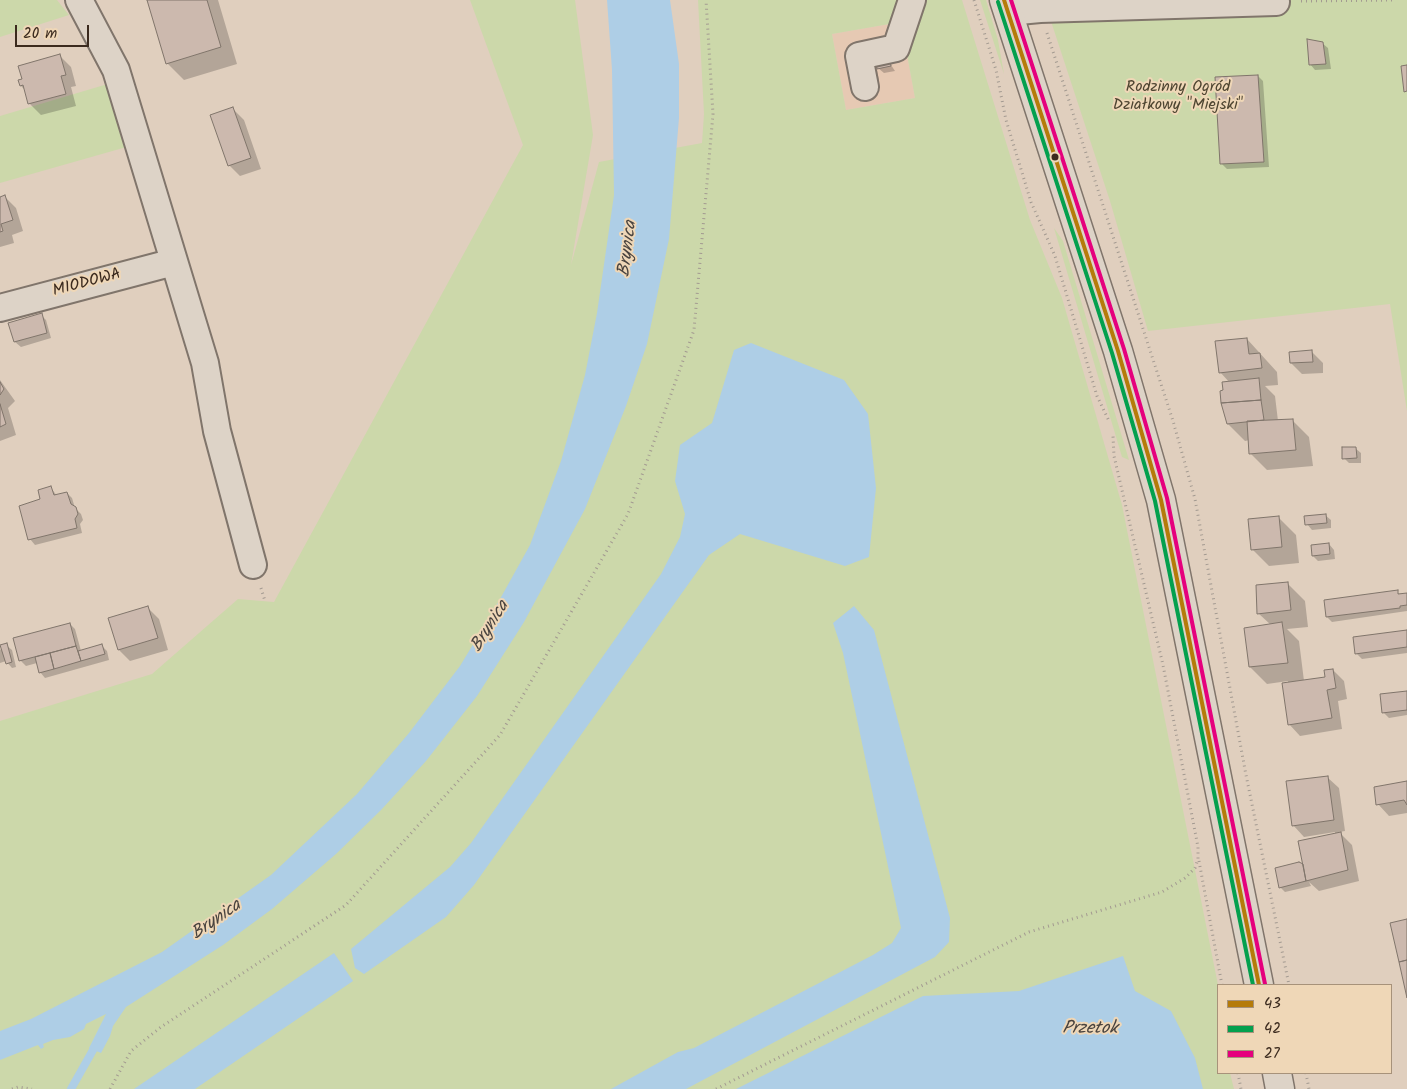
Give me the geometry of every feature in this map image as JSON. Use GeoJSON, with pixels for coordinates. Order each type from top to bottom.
{"type":"FeatureCollection","features":[{"type":"Feature","properties":{"kind":"main road"},"geometry":{"type":"LineString","coordinates":[[1006,6],[1118,351],[1161,500],[1259,984]]}},
{"type":"Feature","properties":{"kind":"main road"},"geometry":{"type":"LineString","coordinates":[[1277,1074],[1280,1089]]}},
{"type":"Feature","properties":{"kind":"street"},"geometry":{"type":"LineString","coordinates":[[79,0],[116,70],[204,363],[217,431],[253,565]]}},
{"type":"Feature","properties":{"kind":"street"},"geometry":{"type":"LineString","coordinates":[[865,87],[859,56],[896,48],[912,0]]}},
{"type":"Feature","properties":{"kind":"street"},"geometry":{"type":"LineString","coordinates":[[1006,6],[1040,9],[1276,2]]}},
{"type":"Feature","properties":{"kind":"street","name":"MIODOWA"},"geometry":{"type":"LineString","coordinates":[[0,308],[174,262]]}},
{"type":"Feature","properties":{"kind":"path"},"geometry":{"type":"LineString","coordinates":[[110,1089],[131,1051],[161,1026],[346,905],[493,743],[500,735],[628,514],[694,330],[713,114],[706,0]]}},
{"type":"Feature","properties":{"kind":"path"},"geometry":{"type":"LineString","coordinates":[[974,0],[996,70],[1006,120],[1031,202],[1055,256],[1094,388],[1111,426]]}},
{"type":"Feature","properties":{"kind":"path"},"geometry":{"type":"LineString","coordinates":[[1276,2],[1396,0]]}},
{"type":"Feature","properties":{"kind":"path"},"geometry":{"type":"LineString","coordinates":[[1112,432],[1116,463],[1163,665],[1222,984]]}},
{"type":"Feature","properties":{"kind":"path"},"geometry":{"type":"LineString","coordinates":[[716,1089],[1029,932],[1162,892],[1191,873],[1198,859]]}},
{"type":"Feature","properties":{"kind":"path"},"geometry":{"type":"LineString","coordinates":[[1238,1074],[1242,1089]]}},
{"type":"Feature","properties":{"kind":"path"},"geometry":{"type":"LineString","coordinates":[[1306,1074],[1309,1089]]}},
{"type":"Feature","properties":{"kind":"path"},"geometry":{"type":"LineString","coordinates":[[12,1089],[18,1087],[32,1089]]}},
{"type":"Feature","properties":{"kind":"shaded area"},"geometry":{"type":"Polygon","coordinates":[[[901,22],[915,98],[846,110],[832,34],[901,22]]]}},
{"type":"Feature","properties":{"kind":"green space"},"geometry":{"type":"Polygon","coordinates":[[[0,0],[57,0],[69,15],[0,37],[0,0]]]}},
{"type":"Feature","properties":{"kind":"green space"},"geometry":{"type":"Polygon","coordinates":[[[470,0],[575,0],[593,135],[571,265],[599,162],[702,143],[704,114],[698,0],[962,0],[1030,220],[1062,298],[1122,505],[1218,984],[1217,1074],[1230,1074],[1234,1089],[0,1089],[0,721],[152,674],[238,599],[274,602],[523,145],[470,0]],[[901,22],[832,34],[846,110],[915,98],[901,22]]]}},
{"type":"Feature","properties":{"kind":"green space"},"geometry":{"type":"Polygon","coordinates":[[[980,0],[986,0],[998,40],[1004,74],[980,0]]]}},
{"type":"Feature","properties":{"kind":"green space","name":"Rodzinny Ogród Działkowy \"Miejski\""},"geometry":{"type":"Polygon","coordinates":[[[1044,0],[1407,0],[1407,411],[1390,304],[1148,331],[1110,201],[1044,0]]]}},
{"type":"Feature","properties":{"kind":"green space"},"geometry":{"type":"Polygon","coordinates":[[[111,83],[130,146],[0,183],[0,116],[111,83]]]}},
{"type":"Feature","properties":{"kind":"green space"},"geometry":{"type":"Polygon","coordinates":[[[1054,228],[1063,241],[1129,460],[1122,457],[1054,228]]]}},
{"type":"Feature","properties":{"kind":"water","name":"Brynica"},"geometry":{"type":"Polygon","coordinates":[[[607,0],[670,0],[679,64],[679,118],[669,239],[647,344],[626,406],[585,509],[524,622],[477,696],[426,761],[381,810],[336,854],[272,909],[223,945],[126,1007],[113,1026],[101,1053],[89,1048],[106,1014],[86,1024],[84,1029],[70,1037],[53,1040],[43,1044],[44,1047],[41,1049],[38,1045],[0,1060],[0,1031],[31,1019],[162,952],[271,875],[357,794],[409,733],[460,666],[495,608],[530,545],[561,461],[585,375],[597,313],[614,195],[612,70],[607,0]]]}},
{"type":"Feature","properties":{"kind":"water"},"geometry":{"type":"Polygon","coordinates":[[[751,343],[844,380],[868,414],[876,488],[869,557],[845,566],[740,534],[709,555],[474,885],[446,917],[364,974],[355,968],[351,949],[450,867],[471,843],[661,574],[680,537],[685,514],[675,481],[680,445],[712,423],[734,350],[751,343]]]}},
{"type":"Feature","properties":{"kind":"water"},"geometry":{"type":"Polygon","coordinates":[[[854,606],[874,630],[950,918],[949,942],[935,957],[686,1089],[611,1089],[678,1052],[694,1048],[873,955],[892,943],[901,928],[843,653],[833,623],[854,606]]]}},
{"type":"Feature","properties":{"kind":"water"},"geometry":{"type":"Polygon","coordinates":[[[334,953],[353,981],[195,1089],[134,1089],[334,953]]]}},
{"type":"Feature","properties":{"kind":"water","name":"Przetok"},"geometry":{"type":"Polygon","coordinates":[[[1123,956],[1135,991],[1171,1011],[1195,1058],[1203,1089],[736,1089],[923,996],[1019,991],[1123,956]]]}},
{"type":"Feature","properties":{"kind":"building"},"geometry":{"type":"Polygon","coordinates":[[[147,0],[207,0],[221,47],[166,64],[147,0]]]}},
{"type":"Feature","properties":{"kind":"building"},"geometry":{"type":"Polygon","coordinates":[[[1307,39],[1323,42],[1326,64],[1309,65],[1307,39]]]}},
{"type":"Feature","properties":{"kind":"building"},"geometry":{"type":"Polygon","coordinates":[[[60,54],[66,75],[61,76],[66,94],[28,104],[23,85],[20,86],[18,80],[22,79],[18,66],[60,54]]]}},
{"type":"Feature","properties":{"kind":"building"},"geometry":{"type":"Polygon","coordinates":[[[890,60],[891,66],[877,69],[876,62],[890,60]]]}},
{"type":"Feature","properties":{"kind":"building"},"geometry":{"type":"Polygon","coordinates":[[[1407,65],[1407,91],[1404,92],[1401,66],[1407,65]]]}},
{"type":"Feature","properties":{"kind":"building"},"geometry":{"type":"Polygon","coordinates":[[[1258,75],[1264,162],[1220,164],[1215,77],[1258,75]]]}},
{"type":"Feature","properties":{"kind":"building"},"geometry":{"type":"Polygon","coordinates":[[[233,107],[251,158],[228,166],[210,115],[233,107]]]}},
{"type":"Feature","properties":{"kind":"building"},"geometry":{"type":"Polygon","coordinates":[[[5,195],[13,220],[1,224],[3,231],[0,232],[0,197],[5,195]]]}},
{"type":"Feature","properties":{"kind":"building"},"geometry":{"type":"Polygon","coordinates":[[[42,313],[47,333],[14,342],[8,323],[42,313]]]}},
{"type":"Feature","properties":{"kind":"building"},"geometry":{"type":"Polygon","coordinates":[[[1247,338],[1249,354],[1260,353],[1262,368],[1219,373],[1215,341],[1247,338]]]}},
{"type":"Feature","properties":{"kind":"building"},"geometry":{"type":"Polygon","coordinates":[[[1312,350],[1313,362],[1290,363],[1289,352],[1312,350]]]}},
{"type":"Feature","properties":{"kind":"building"},"geometry":{"type":"Polygon","coordinates":[[[1259,378],[1261,400],[1221,403],[1220,391],[1223,390],[1222,382],[1259,378]]]}},
{"type":"Feature","properties":{"kind":"building"},"geometry":{"type":"Polygon","coordinates":[[[0,382],[4,389],[0,395],[0,382]]]}},
{"type":"Feature","properties":{"kind":"building"},"geometry":{"type":"Polygon","coordinates":[[[1261,400],[1264,420],[1227,424],[1221,403],[1261,400]]]}},
{"type":"Feature","properties":{"kind":"building"},"geometry":{"type":"Polygon","coordinates":[[[0,404],[6,424],[0,427],[0,404]]]}},
{"type":"Feature","properties":{"kind":"building"},"geometry":{"type":"Polygon","coordinates":[[[1293,419],[1296,450],[1249,454],[1247,421],[1293,419]]]}},
{"type":"Feature","properties":{"kind":"building"},"geometry":{"type":"Polygon","coordinates":[[[1342,447],[1356,447],[1357,458],[1342,459],[1342,447]]]}},
{"type":"Feature","properties":{"kind":"building"},"geometry":{"type":"Polygon","coordinates":[[[51,486],[54,495],[67,492],[71,504],[76,507],[78,514],[75,519],[77,528],[28,540],[19,506],[40,499],[38,490],[51,486]]]}},
{"type":"Feature","properties":{"kind":"building"},"geometry":{"type":"Polygon","coordinates":[[[1326,514],[1327,523],[1305,525],[1304,516],[1326,514]]]}},
{"type":"Feature","properties":{"kind":"building"},"geometry":{"type":"Polygon","coordinates":[[[1279,516],[1282,547],[1251,550],[1248,519],[1279,516]]]}},
{"type":"Feature","properties":{"kind":"building"},"geometry":{"type":"Polygon","coordinates":[[[1329,543],[1330,554],[1312,556],[1311,545],[1329,543]]]}},
{"type":"Feature","properties":{"kind":"building"},"geometry":{"type":"Polygon","coordinates":[[[1288,582],[1291,610],[1257,614],[1256,585],[1288,582]]]}},
{"type":"Feature","properties":{"kind":"building"},"geometry":{"type":"Polygon","coordinates":[[[1398,590],[1398,594],[1407,593],[1407,605],[1400,606],[1400,608],[1326,617],[1324,600],[1398,590]]]}},
{"type":"Feature","properties":{"kind":"building"},"geometry":{"type":"Polygon","coordinates":[[[148,606],[158,638],[118,650],[108,618],[148,606]]]}},
{"type":"Feature","properties":{"kind":"building"},"geometry":{"type":"Polygon","coordinates":[[[1282,622],[1288,663],[1249,667],[1244,628],[1282,622]]]}},
{"type":"Feature","properties":{"kind":"building"},"geometry":{"type":"Polygon","coordinates":[[[70,623],[76,646],[19,661],[13,638],[70,623]]]}},
{"type":"Feature","properties":{"kind":"building"},"geometry":{"type":"Polygon","coordinates":[[[1407,630],[1407,647],[1355,654],[1353,637],[1407,630]]]}},
{"type":"Feature","properties":{"kind":"building"},"geometry":{"type":"Polygon","coordinates":[[[7,643],[12,662],[6,664],[0,645],[7,643]]]}},
{"type":"Feature","properties":{"kind":"building"},"geometry":{"type":"Polygon","coordinates":[[[102,644],[105,654],[81,661],[78,651],[102,644]]]}},
{"type":"Feature","properties":{"kind":"building"},"geometry":{"type":"Polygon","coordinates":[[[76,646],[81,661],[54,669],[50,653],[76,646]]]}},
{"type":"Feature","properties":{"kind":"building"},"geometry":{"type":"Polygon","coordinates":[[[50,653],[54,669],[39,673],[35,657],[50,653]]]}},
{"type":"Feature","properties":{"kind":"building"},"geometry":{"type":"Polygon","coordinates":[[[1333,669],[1336,688],[1327,690],[1332,718],[1288,725],[1282,683],[1325,677],[1324,670],[1333,669]]]}},
{"type":"Feature","properties":{"kind":"building"},"geometry":{"type":"Polygon","coordinates":[[[1407,691],[1407,710],[1382,713],[1380,694],[1407,691]]]}},
{"type":"Feature","properties":{"kind":"building"},"geometry":{"type":"Polygon","coordinates":[[[1328,776],[1334,820],[1292,826],[1286,781],[1328,776]]]}},
{"type":"Feature","properties":{"kind":"building"},"geometry":{"type":"Polygon","coordinates":[[[1407,781],[1407,805],[1404,800],[1376,805],[1374,787],[1407,781]]]}},
{"type":"Feature","properties":{"kind":"building"},"geometry":{"type":"Polygon","coordinates":[[[1341,832],[1348,870],[1306,881],[1298,841],[1341,832]]]}},
{"type":"Feature","properties":{"kind":"building"},"geometry":{"type":"Polygon","coordinates":[[[1299,862],[1303,864],[1306,881],[1279,888],[1275,868],[1299,862]]]}},
{"type":"Feature","properties":{"kind":"building"},"geometry":{"type":"Polygon","coordinates":[[[1407,919],[1407,960],[1399,962],[1390,923],[1407,919]]]}},
{"type":"Feature","properties":{"kind":"building"},"geometry":{"type":"Polygon","coordinates":[[[1407,960],[1407,998],[1399,962],[1407,960]]]}},
{"type":"Feature","properties":{"kind":"waterway"},"geometry":{"type":"LineString","coordinates":[[71,1089],[97,1043]]}},
{"type":"Feature","properties":{"kind":"transit line","name":"43"},"geometry":{"type":"LineString","coordinates":[[1004,0],[1118,351],[1161,500],[1259,984]]}},
{"type":"Feature","properties":{"kind":"transit line","name":"27"},"geometry":{"type":"LineString","coordinates":[[1011,0],[1124,349],[1167,498],[1265,984]]}},
{"type":"Feature","properties":{"kind":"transit line","name":"42"},"geometry":{"type":"LineString","coordinates":[[998,2],[1112,353],[1155,501],[1253,984]]}}]}
